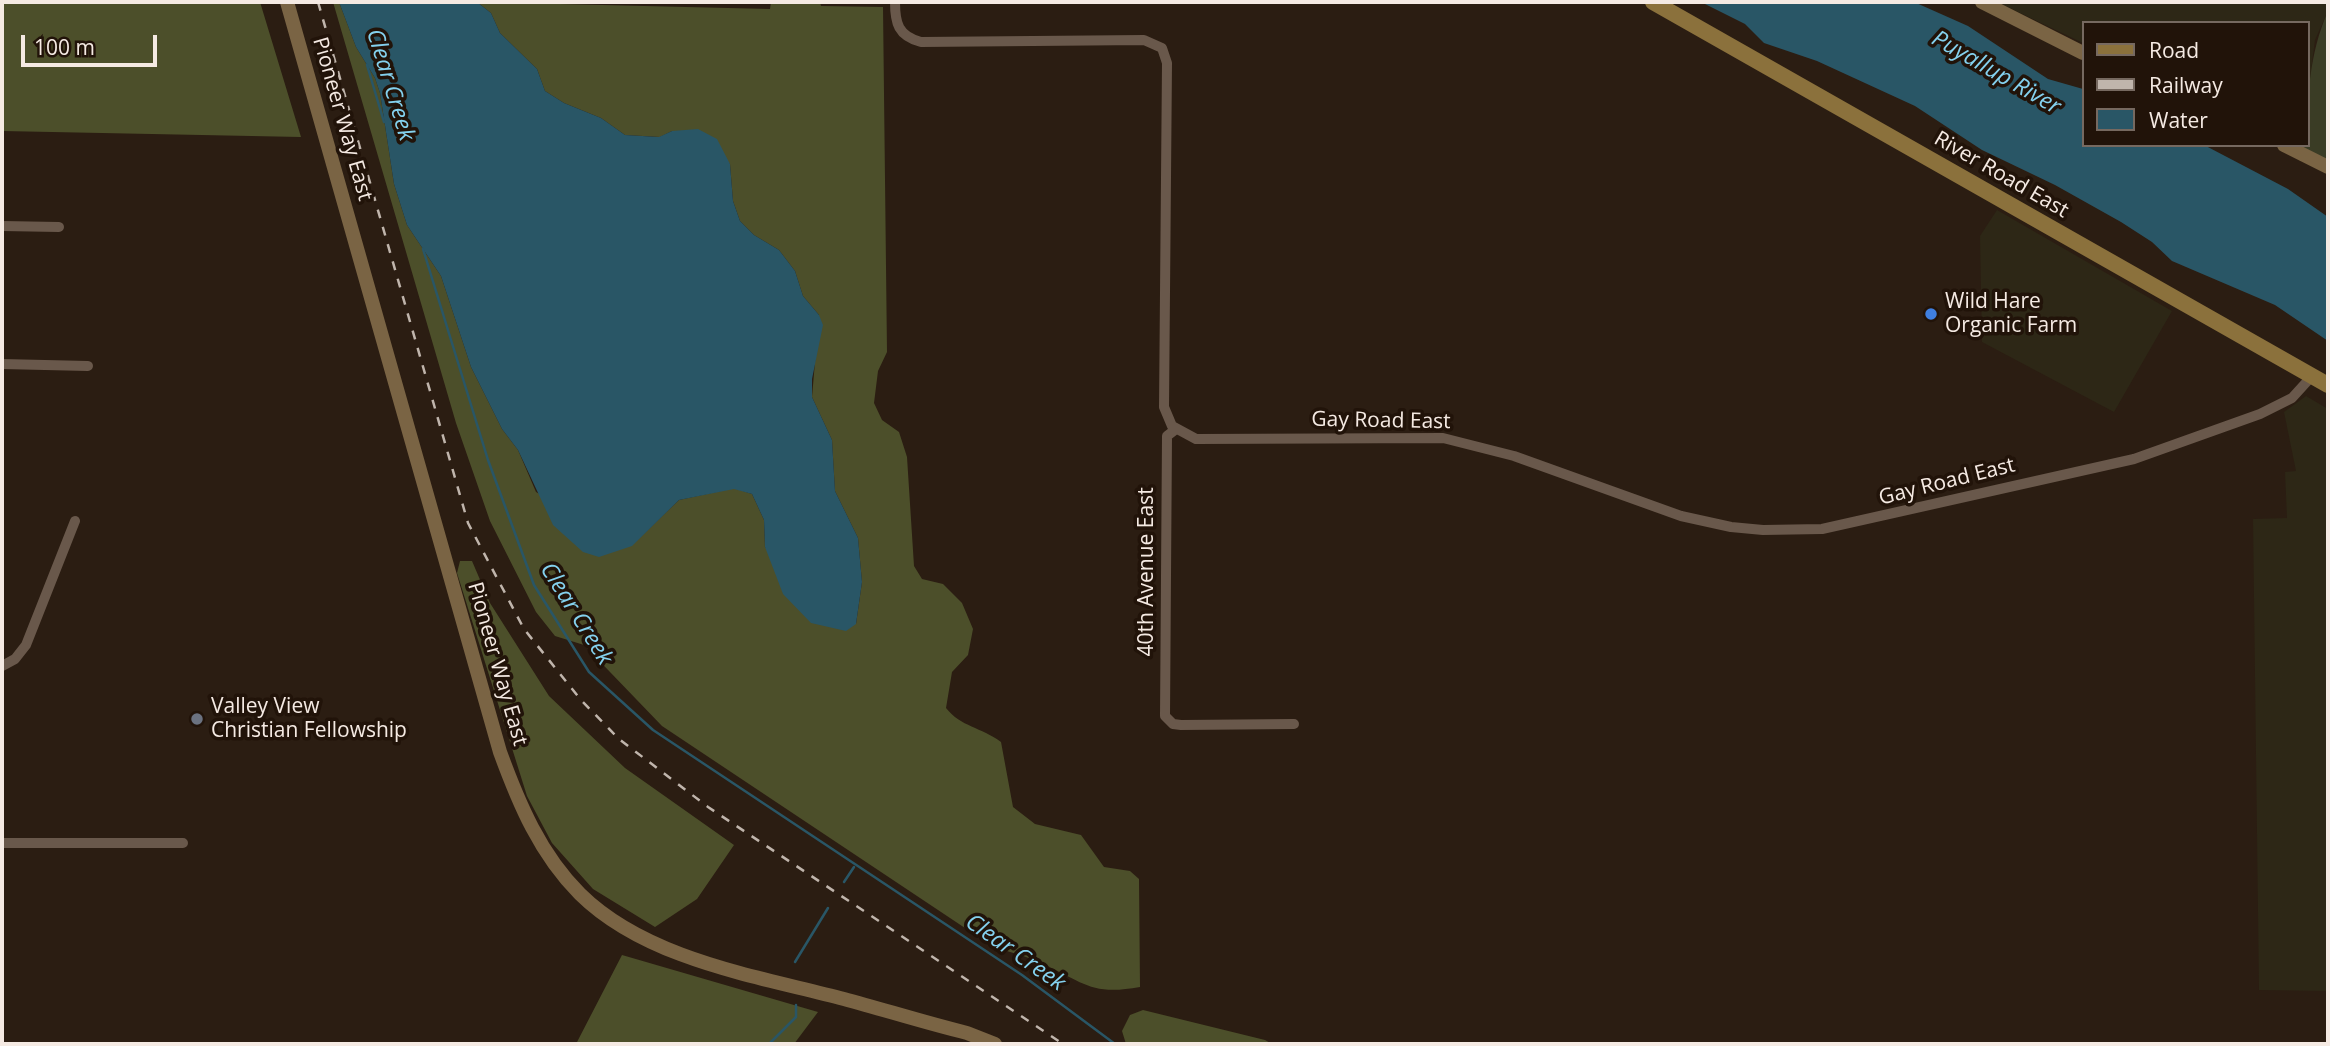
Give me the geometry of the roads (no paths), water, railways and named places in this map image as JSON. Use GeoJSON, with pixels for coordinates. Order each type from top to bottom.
{"type":"FeatureCollection","features":[{"type":"Feature","properties":{"kind":"main road","name":"Pioneer Way East"},"geometry":{"type":"LineString","coordinates":[[287,2],[500,752],[517,798],[545,852],[582,895],[643,937],[706,961],[967,1033],[995,1044]]}},
{"type":"Feature","properties":{"kind":"main road","name":"River Road East"},"geometry":{"type":"LineString","coordinates":[[1653,2],[2328,385]]}},
{"type":"Feature","properties":{"kind":"main road"},"geometry":{"type":"LineString","coordinates":[[1982,2],[2082,52]]}},
{"type":"Feature","properties":{"kind":"main road"},"geometry":{"type":"LineString","coordinates":[[2288,147],[2328,167]]}},
{"type":"Feature","properties":{"kind":"street"},"geometry":{"type":"LineString","coordinates":[[895,2],[896,25],[907,37],[921,42],[1144,40],[1162,48],[1167,63],[1164,407],[1168,420],[1176,429]]}},
{"type":"Feature","properties":{"kind":"street"},"geometry":{"type":"LineString","coordinates":[[2,226],[59,227]]}},
{"type":"Feature","properties":{"kind":"street"},"geometry":{"type":"LineString","coordinates":[[2,364],[88,366]]}},
{"type":"Feature","properties":{"kind":"street","name":"Gay Road East"},"geometry":{"type":"LineString","coordinates":[[1176,429],[1189,437],[1206,440],[1443,438],[1514,456],[1681,516],[1731,527],[1795,531],[1844,526],[2134,459],[2260,414],[2292,398],[2312,376]]}},
{"type":"Feature","properties":{"kind":"street","name":"40th Avenue East"},"geometry":{"type":"LineString","coordinates":[[1176,429],[1167,436],[1165,716],[1181,725],[1294,724]]}},
{"type":"Feature","properties":{"kind":"street"},"geometry":{"type":"LineString","coordinates":[[2,666],[15,659],[26,645],[75,521]]}},
{"type":"Feature","properties":{"kind":"street"},"geometry":{"type":"LineString","coordinates":[[2,843],[183,843]]}},
{"type":"Feature","properties":{"kind":"water"},"geometry":{"type":"Polygon","coordinates":[[[339,2],[477,2],[491,13],[500,33],[537,69],[545,91],[564,103],[601,118],[625,135],[659,137],[672,131],[698,129],[717,139],[730,164],[733,201],[740,221],[754,235],[779,250],[795,271],[803,296],[819,315],[823,325],[812,379],[812,397],[832,440],[835,491],[858,538],[862,582],[856,624],[846,631],[811,623],[783,594],[765,547],[764,520],[752,494],[734,489],[679,500],[632,546],[599,557],[583,552],[553,525],[518,450],[502,429],[471,367],[441,276],[407,225],[394,184],[380,93],[375,78],[356,47],[339,2]]]}},
{"type":"Feature","properties":{"kind":"water","name":"Puyallup River"},"geometry":{"type":"Polygon","coordinates":[[[1701,2],[1914,2],[1968,26],[2048,79],[2082,89],[2082,147],[2208,147],[2288,189],[2328,217],[2328,341],[2275,305],[2172,261],[2152,242],[2121,222],[2055,185],[1982,150],[1915,106],[1817,61],[1764,43],[1745,24],[1701,2]]]}},
{"type":"Feature","properties":{"kind":"waterway","name":"Clear Creek"},"geometry":{"type":"LineString","coordinates":[[367,65],[384,122]]}},
{"type":"Feature","properties":{"kind":"waterway","name":"Clear Creek"},"geometry":{"type":"LineString","coordinates":[[423,249],[488,460],[534,585],[589,672],[653,730],[1022,975],[1115,1044]]}},
{"type":"Feature","properties":{"kind":"waterway"},"geometry":{"type":"LineString","coordinates":[[844,882],[854,867]]}},
{"type":"Feature","properties":{"kind":"waterway"},"geometry":{"type":"LineString","coordinates":[[795,962],[828,908]]}},
{"type":"Feature","properties":{"kind":"waterway"},"geometry":{"type":"LineString","coordinates":[[769,1044],[796,1017],[796,1005]]}},
{"type":"Feature","properties":{"kind":"railway"},"geometry":{"type":"LineString","coordinates":[[318,2],[468,523],[524,629],[581,700],[619,739],[708,807],[1063,1044]]}},
{"type":"Feature","properties":{"kind":"place","name":"Wild Hare Organic Farm"},"geometry":{"type":"Point","coordinates":[1931,314]}},
{"type":"Feature","properties":{"kind":"place","name":"Valley View Christian Fellowship"},"geometry":{"type":"Point","coordinates":[197,719]}}]}
